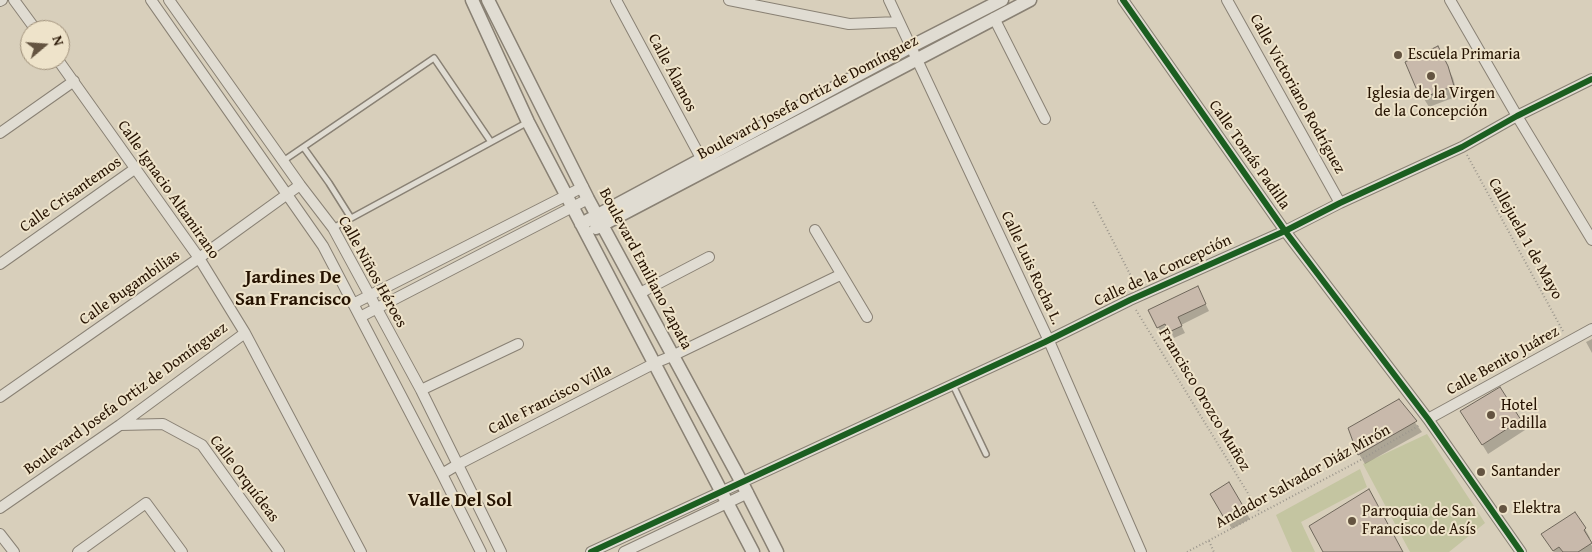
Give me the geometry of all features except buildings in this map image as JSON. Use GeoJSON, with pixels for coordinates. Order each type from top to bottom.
{"type":"FeatureCollection","features":[{"type":"Feature","properties":{"kind":"street"},"geometry":{"type":"LineString","coordinates":[[14,0],[29,20]]}},
{"type":"Feature","properties":{"kind":"street","name":"Calle Niños Héroes"},"geometry":{"type":"LineString","coordinates":[[151,0],[323,246],[481,552]]}},
{"type":"Feature","properties":{"kind":"street","name":"Calle Niños Héroes"},"geometry":{"type":"LineString","coordinates":[[169,0],[300,185],[333,228],[421,390],[501,552]]}},
{"type":"Feature","properties":{"kind":"street"},"geometry":{"type":"LineString","coordinates":[[472,0],[528,122],[753,552]]}},
{"type":"Feature","properties":{"kind":"street","name":"Boulevard Emiliano Zapata"},"geometry":{"type":"LineString","coordinates":[[488,0],[600,220],[745,488],[777,552]]}},
{"type":"Feature","properties":{"kind":"street","name":"Calle Álamos"},"geometry":{"type":"LineString","coordinates":[[616,0],[702,160]]}},
{"type":"Feature","properties":{"kind":"street"},"geometry":{"type":"LineString","coordinates":[[729,0],[849,24],[898,22]]}},
{"type":"Feature","properties":{"kind":"street","name":"Calle Luis Rocha L."},"geometry":{"type":"LineString","coordinates":[[888,0],[1049,341],[1141,552]]}},
{"type":"Feature","properties":{"kind":"street","name":"Boulevard Josefa Ortiz de Domínguez"},"geometry":{"type":"LineString","coordinates":[[600,220],[702,160],[910,47],[1002,0]]}},
{"type":"Feature","properties":{"kind":"street","name":"Boulevard Josefa Ortiz de Domínguez"},"geometry":{"type":"LineString","coordinates":[[600,220],[1030,0]]}},
{"type":"Feature","properties":{"kind":"street","name":"Calle Tomás Padilla"},"geometry":{"type":"LineString","coordinates":[[1123,0],[1285,231],[1428,419],[1521,552]]}},
{"type":"Feature","properties":{"kind":"street","name":"Calle Victoriano Rodríguez"},"geometry":{"type":"LineString","coordinates":[[1227,0],[1340,203]]}},
{"type":"Feature","properties":{"kind":"street"},"geometry":{"type":"LineString","coordinates":[[1450,0],[1516,116],[1592,240]]}},
{"type":"Feature","properties":{"kind":"street"},"geometry":{"type":"LineString","coordinates":[[994,18],[1045,119]]}},
{"type":"Feature","properties":{"kind":"street","name":"Calle Ignacio Altamirano"},"geometry":{"type":"LineString","coordinates":[[66,70],[199,258],[245,333],[361,552]]}},
{"type":"Feature","properties":{"kind":"street","name":"Calle de la Concepción"},"geometry":{"type":"LineString","coordinates":[[725,497],[953,385],[1049,341],[1140,294],[1285,231],[1340,203],[1462,147],[1516,116],[1592,79]]}},
{"type":"Feature","properties":{"kind":"street"},"geometry":{"type":"LineString","coordinates":[[0,133],[74,81]]}},
{"type":"Feature","properties":{"kind":"street","name":"Calle Crisantemos"},"geometry":{"type":"LineString","coordinates":[[0,264],[136,168]]}},
{"type":"Feature","properties":{"kind":"street","name":"Calle Bugambilias"},"geometry":{"type":"LineString","coordinates":[[0,397],[300,185]]}},
{"type":"Feature","properties":{"kind":"street"},"geometry":{"type":"LineString","coordinates":[[353,304],[586,193]]}},
{"type":"Feature","properties":{"kind":"street"},"geometry":{"type":"LineString","coordinates":[[360,317],[569,201]]}},
{"type":"Feature","properties":{"kind":"street"},"geometry":{"type":"LineString","coordinates":[[584,229],[600,220]]}},
{"type":"Feature","properties":{"kind":"street"},"geometry":{"type":"LineString","coordinates":[[815,230],[840,275],[867,317]]}},
{"type":"Feature","properties":{"kind":"street"},"geometry":{"type":"LineString","coordinates":[[640,293],[709,257]]}},
{"type":"Feature","properties":{"kind":"street","name":"Calle Francisco Villa"},"geometry":{"type":"LineString","coordinates":[[442,474],[655,362],[672,356],[840,275]]}},
{"type":"Feature","properties":{"kind":"street","name":"Calle Benito Juárez"},"geometry":{"type":"LineString","coordinates":[[1428,419],[1592,329]]}},
{"type":"Feature","properties":{"kind":"street","name":"Boulevard Josefa Ortiz de Domínguez"},"geometry":{"type":"LineString","coordinates":[[0,508],[120,425],[245,333]]}},
{"type":"Feature","properties":{"kind":"street"},"geometry":{"type":"LineString","coordinates":[[421,390],[518,344]]}},
{"type":"Feature","properties":{"kind":"street","name":"Calle Orquídeas"},"geometry":{"type":"LineString","coordinates":[[120,425],[163,424],[202,445],[279,552]]}},
{"type":"Feature","properties":{"kind":"street"},"geometry":{"type":"LineString","coordinates":[[591,552],[725,497]]}},
{"type":"Feature","properties":{"kind":"street"},"geometry":{"type":"LineString","coordinates":[[624,552],[725,497]]}},
{"type":"Feature","properties":{"kind":"street"},"geometry":{"type":"LineString","coordinates":[[84,550],[146,503],[182,552]]}},
{"type":"Feature","properties":{"kind":"street"},"geometry":{"type":"LineString","coordinates":[[0,534],[14,552]]}},
{"type":"Feature","properties":{"kind":"lane"},"geometry":{"type":"LineString","coordinates":[[283,161],[434,58],[491,142]]}},
{"type":"Feature","properties":{"kind":"lane"},"geometry":{"type":"LineString","coordinates":[[333,228],[528,122]]}},
{"type":"Feature","properties":{"kind":"lane"},"geometry":{"type":"LineString","coordinates":[[304,148],[351,218]]}},
{"type":"Feature","properties":{"kind":"lane"},"geometry":{"type":"LineString","coordinates":[[953,385],[986,454]]}},
{"type":"Feature","properties":{"kind":"path"},"geometry":{"type":"LineString","coordinates":[[1093,202],[1140,294]]}},
{"type":"Feature","properties":{"kind":"path"},"geometry":{"type":"LineString","coordinates":[[1209,541],[1214,552]]}},
{"type":"Feature","properties":{"kind":"green space"},"geometry":{"type":"Polygon","coordinates":[[[1427,434],[1485,523],[1449,552],[1410,552],[1363,464],[1427,434]]]}},
{"type":"Feature","properties":{"kind":"green space"},"geometry":{"type":"Polygon","coordinates":[[[1360,469],[1367,487],[1301,522],[1315,552],[1292,552],[1276,515],[1360,469]]]}},
{"type":"Feature","properties":{"kind":"cycle path"},"geometry":{"type":"LineString","coordinates":[[1123,0],[1285,231],[1428,419],[1521,552]]}},
{"type":"Feature","properties":{"kind":"cycle path"},"geometry":{"type":"LineString","coordinates":[[591,552],[1045,342],[1130,300],[1285,231],[1340,203],[1462,147],[1517,116],[1592,79]]}},
{"type":"Feature","properties":{"kind":"place","name":"Escuela Primaria"},"geometry":{"type":"Point","coordinates":[1398,55]}},
{"type":"Feature","properties":{"kind":"place","name":"Iglesia de la Virgen de la Concepción"},"geometry":{"type":"Point","coordinates":[1431,76]}},
{"type":"Feature","properties":{"kind":"place","name":"Hotel Padilla"},"geometry":{"type":"Point","coordinates":[1491,415]}},
{"type":"Feature","properties":{"kind":"place","name":"Santander"},"geometry":{"type":"Point","coordinates":[1481,472]}},
{"type":"Feature","properties":{"kind":"place","name":"Elektra"},"geometry":{"type":"Point","coordinates":[1503,509]}},
{"type":"Feature","properties":{"kind":"place","name":"Parroquia de San Francisco de Asís"},"geometry":{"type":"Point","coordinates":[1352,521]}},
{"type":"Feature","properties":{"kind":"district","name":"Jardines De San Francisco"},"geometry":{"type":"Point","coordinates":[293,289]}},
{"type":"Feature","properties":{"kind":"district","name":"Valle Del Sol"},"geometry":{"type":"Point","coordinates":[460,501]}}]}
